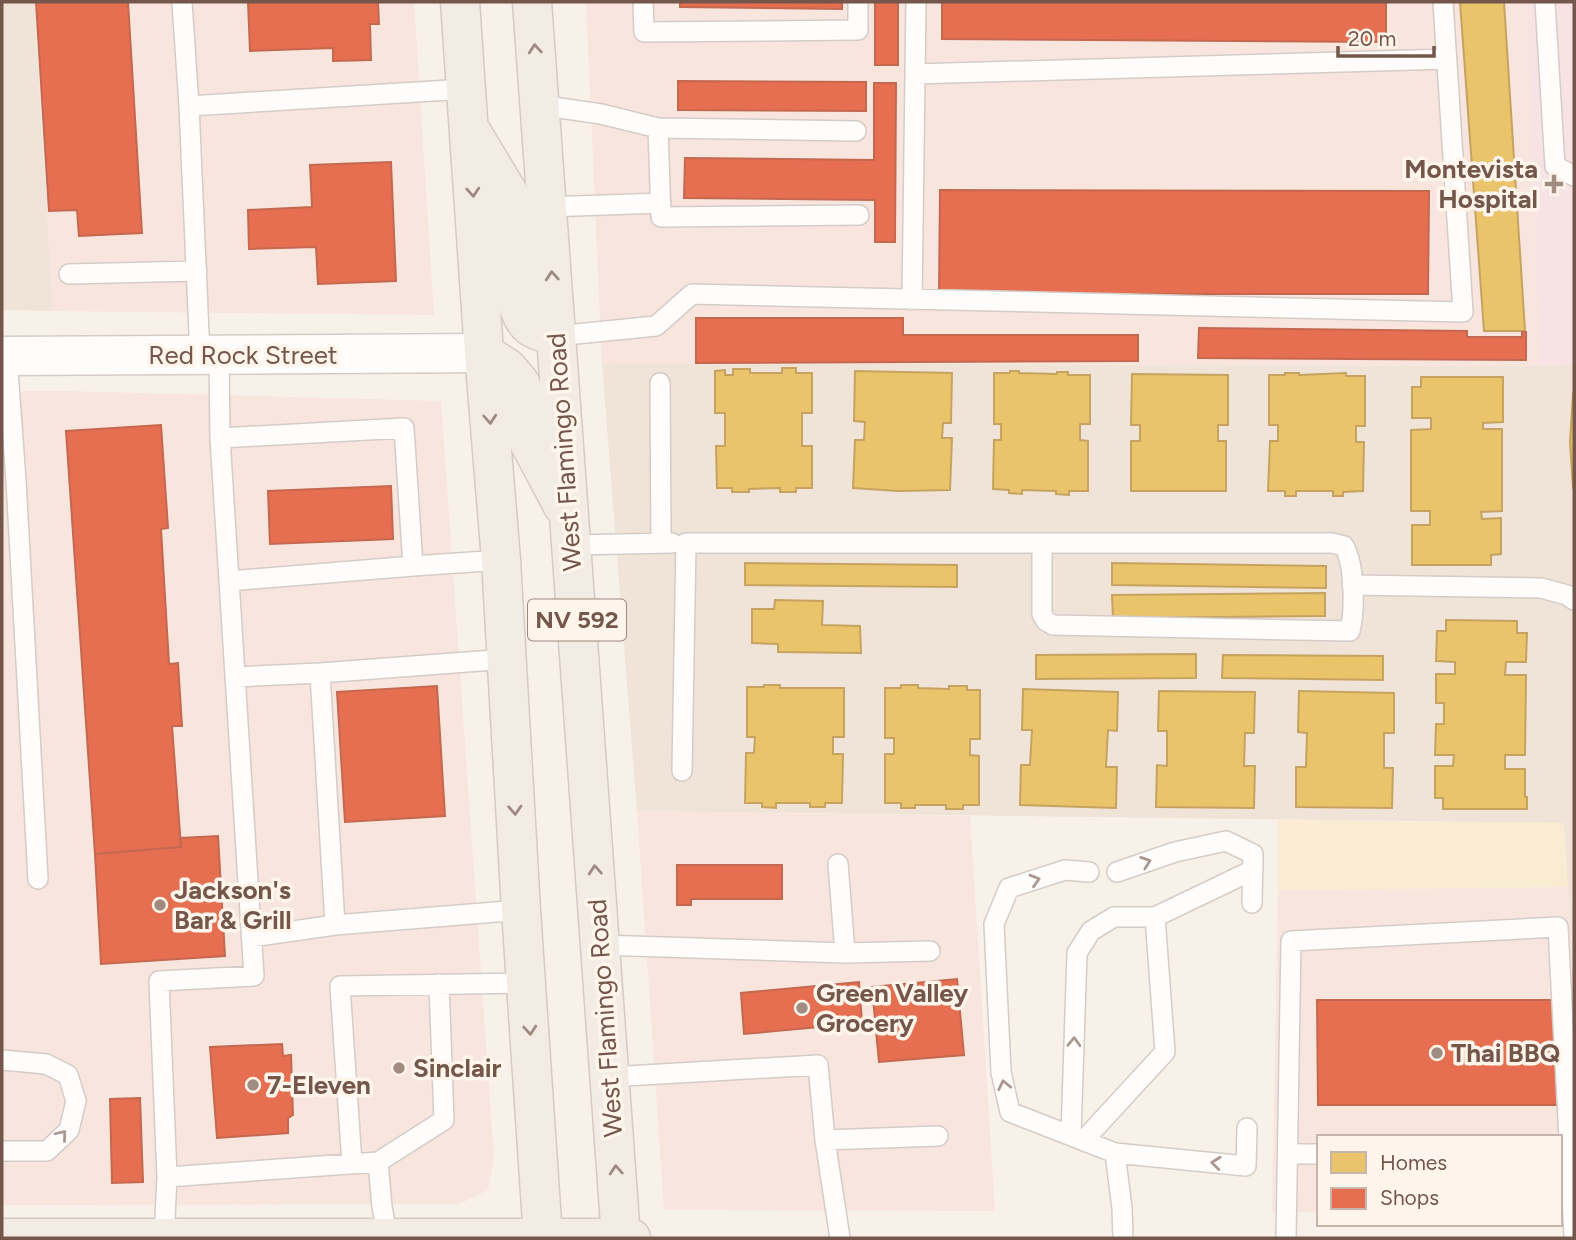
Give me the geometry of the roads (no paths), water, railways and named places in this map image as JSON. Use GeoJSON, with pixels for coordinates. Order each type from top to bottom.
{"type":"FeatureCollection","features":[{"type":"Feature","properties":{"kind":"main road","name":"NV 592"},"geometry":{"type":"LineString","coordinates":[[460,2],[501,561],[543,1238]]}},
{"type":"Feature","properties":{"kind":"main road","name":"West Flamingo Road"},"geometry":{"type":"LineString","coordinates":[[532,2],[621,1238]]}},
{"type":"Feature","properties":{"kind":"main road"},"geometry":{"type":"LineString","coordinates":[[468,126],[510,196],[519,308],[524,322],[534,330],[556,336]]}},
{"type":"Feature","properties":{"kind":"main road"},"geometry":{"type":"LineString","coordinates":[[484,353],[507,368],[520,383],[526,399],[529,442],[570,532]]}},
{"type":"Feature","properties":{"kind":"main road"},"geometry":{"type":"LineString","coordinates":[[6,1238],[631,1238]]}},
{"type":"Feature","properties":{"kind":"street","name":"Red Rock Street"},"geometry":{"type":"LineString","coordinates":[[5,356],[484,353]]}},
{"type":"Feature","properties":{"kind":"lane"},"geometry":{"type":"LineString","coordinates":[[164,1238],[167,1177],[159,981],[254,976],[220,438],[198,271],[183,2]]}},
{"type":"Feature","properties":{"kind":"lane"},"geometry":{"type":"LineString","coordinates":[[643,2],[644,32],[658,32],[858,30],[858,2]]}},
{"type":"Feature","properties":{"kind":"lane"},"geometry":{"type":"LineString","coordinates":[[912,300],[916,2]]}},
{"type":"Feature","properties":{"kind":"lane"},"geometry":{"type":"LineString","coordinates":[[556,336],[656,326],[692,294],[1463,312],[1443,2]]}},
{"type":"Feature","properties":{"kind":"lane"},"geometry":{"type":"LineString","coordinates":[[1545,2],[1555,166],[1574,176]]}},
{"type":"Feature","properties":{"kind":"lane"},"geometry":{"type":"LineString","coordinates":[[915,74],[1447,59]]}},
{"type":"Feature","properties":{"kind":"lane"},"geometry":{"type":"LineString","coordinates":[[189,106],[466,89]]}},
{"type":"Feature","properties":{"kind":"lane"},"geometry":{"type":"LineString","coordinates":[[539,105],[601,114],[658,128],[856,131]]}},
{"type":"Feature","properties":{"kind":"lane"},"geometry":{"type":"LineString","coordinates":[[658,128],[661,217],[859,215]]}},
{"type":"Feature","properties":{"kind":"lane"},"geometry":{"type":"LineString","coordinates":[[547,208],[661,203]]}},
{"type":"Feature","properties":{"kind":"lane"},"geometry":{"type":"LineString","coordinates":[[69,274],[198,271]]}},
{"type":"Feature","properties":{"kind":"lane"},"geometry":{"type":"LineString","coordinates":[[5,356],[9,481],[38,879]]}},
{"type":"Feature","properties":{"kind":"lane"},"geometry":{"type":"LineString","coordinates":[[660,383],[661,543]]}},
{"type":"Feature","properties":{"kind":"lane"},"geometry":{"type":"LineString","coordinates":[[220,438],[404,428],[413,566]]}},
{"type":"Feature","properties":{"kind":"lane"},"geometry":{"type":"LineString","coordinates":[[570,532],[661,543],[1332,543],[1344,547],[1352,569],[1350,631],[1053,625],[1046,621],[1042,614],[1042,544]]}},
{"type":"Feature","properties":{"kind":"lane"},"geometry":{"type":"LineString","coordinates":[[682,772],[686,543]]}},
{"type":"Feature","properties":{"kind":"lane"},"geometry":{"type":"LineString","coordinates":[[229,581],[501,561]]}},
{"type":"Feature","properties":{"kind":"lane"},"geometry":{"type":"LineString","coordinates":[[1352,585],[1541,588],[1567,595],[1574,600]]}},
{"type":"Feature","properties":{"kind":"lane"},"geometry":{"type":"LineString","coordinates":[[235,677],[507,659]]}},
{"type":"Feature","properties":{"kind":"lane"},"geometry":{"type":"LineString","coordinates":[[320,673],[335,925]]}},
{"type":"Feature","properties":{"kind":"lane"},"geometry":{"type":"LineString","coordinates":[[1117,872],[1175,852],[1226,841],[1253,854],[1252,903]]}},
{"type":"Feature","properties":{"kind":"lane"},"geometry":{"type":"LineString","coordinates":[[838,864],[845,953]]}},
{"type":"Feature","properties":{"kind":"lane"},"geometry":{"type":"LineString","coordinates":[[1089,872],[1065,870],[1009,888],[994,923],[1001,1072],[1010,1112],[1115,1153],[1246,1166],[1247,1128]]}},
{"type":"Feature","properties":{"kind":"lane"},"geometry":{"type":"LineString","coordinates":[[1077,1137],[1077,953],[1091,930],[1114,917],[1155,917],[1253,870]]}},
{"type":"Feature","properties":{"kind":"lane"},"geometry":{"type":"LineString","coordinates":[[251,937],[335,925],[521,910]]}},
{"type":"Feature","properties":{"kind":"lane"},"geometry":{"type":"LineString","coordinates":[[1077,1137],[1164,1052],[1155,917]]}},
{"type":"Feature","properties":{"kind":"lane"},"geometry":{"type":"LineString","coordinates":[[1286,1238],[1291,942],[1558,928],[1565,1154],[1574,1236]]}},
{"type":"Feature","properties":{"kind":"lane"},"geometry":{"type":"LineString","coordinates":[[600,945],[845,953],[930,951]]}},
{"type":"Feature","properties":{"kind":"lane"},"geometry":{"type":"LineString","coordinates":[[352,1164],[340,986],[526,983]]}},
{"type":"Feature","properties":{"kind":"lane"},"geometry":{"type":"LineString","coordinates":[[167,1177],[378,1162],[444,1120],[439,984]]}},
{"type":"Feature","properties":{"kind":"lane"},"geometry":{"type":"LineString","coordinates":[[2,1060],[46,1064],[68,1075],[76,1101],[69,1130],[47,1151],[2,1151]]}},
{"type":"Feature","properties":{"kind":"lane"},"geometry":{"type":"LineString","coordinates":[[609,1077],[818,1065],[825,1140],[840,1238]]}},
{"type":"Feature","properties":{"kind":"lane"},"geometry":{"type":"LineString","coordinates":[[825,1140],[938,1136]]}},
{"type":"Feature","properties":{"kind":"lane"},"geometry":{"type":"LineString","coordinates":[[1115,1153],[1123,1238]]}},
{"type":"Feature","properties":{"kind":"lane"},"geometry":{"type":"LineString","coordinates":[[1288,1154],[1317,1154]]}},
{"type":"Feature","properties":{"kind":"lane"},"geometry":{"type":"LineString","coordinates":[[378,1162],[388,1238]]}},
{"type":"Feature","properties":{"kind":"place","name":"Montevista Hospital"},"geometry":{"type":"Point","coordinates":[1554,184]}},
{"type":"Feature","properties":{"kind":"place","name":"Jackson's Bar & Grill"},"geometry":{"type":"Point","coordinates":[160,905]}},
{"type":"Feature","properties":{"kind":"place","name":"Green Valley Grocery"},"geometry":{"type":"Point","coordinates":[802,1008]}},
{"type":"Feature","properties":{"kind":"place","name":"Thai BBQ"},"geometry":{"type":"Point","coordinates":[1437,1053]}},
{"type":"Feature","properties":{"kind":"place","name":"Sinclair"},"geometry":{"type":"Point","coordinates":[399,1068]}},
{"type":"Feature","properties":{"kind":"place","name":"7-Eleven"},"geometry":{"type":"Point","coordinates":[253,1085]}}]}
